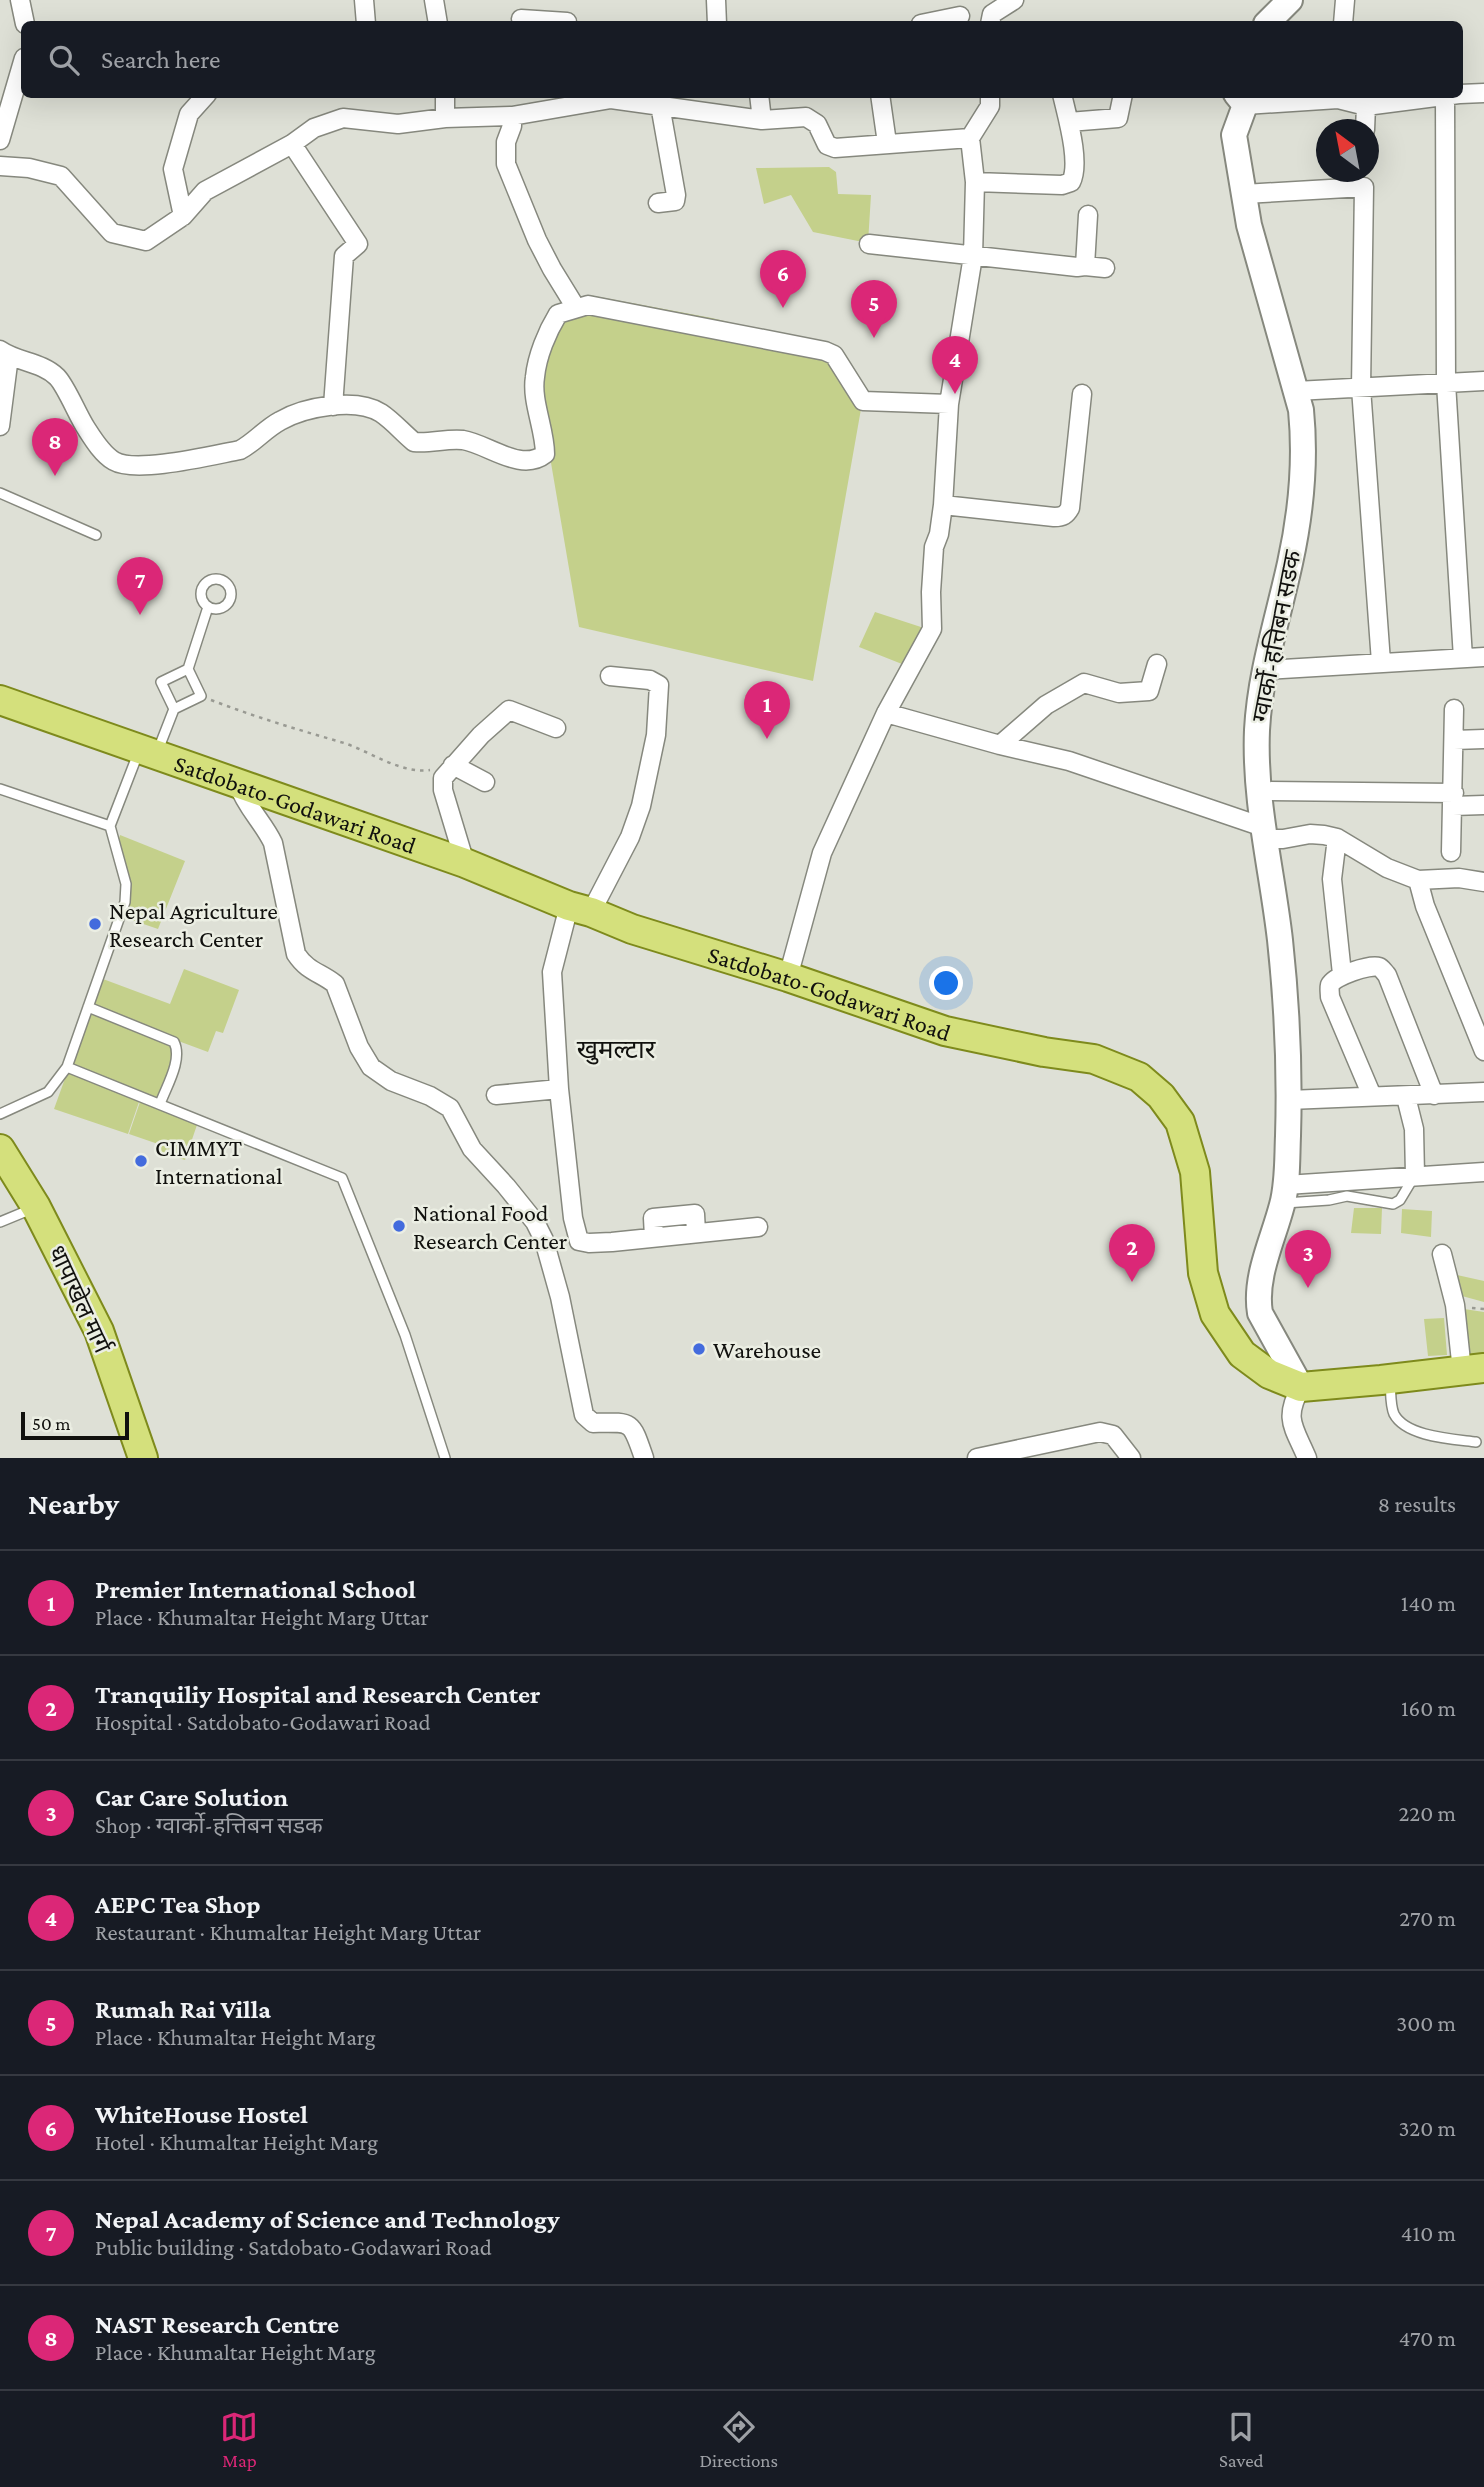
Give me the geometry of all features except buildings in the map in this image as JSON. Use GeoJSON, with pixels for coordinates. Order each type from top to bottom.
{"type":"FeatureCollection","features":[{"type":"Feature","properties":{"kind":"main road"},"geometry":{"type":"LineString","coordinates":[[1269,21],[1290,0]]}},
{"type":"Feature","properties":{"kind":"main road","name":"ग्वार्को-हत्तिबन सडक"},"geometry":{"type":"LineString","coordinates":[[1240,100],[1234,135],[1249,225],[1296,391],[1303,429],[1303,472],[1291,561],[1265,670],[1257,729],[1259,790],[1279,939],[1286,1018],[1289,1100],[1284,1194],[1260,1285],[1258,1303],[1260,1313],[1301,1387]]}},
{"type":"Feature","properties":{"kind":"main road","name":"Satdobato-Godawari Road"},"geometry":{"type":"LineString","coordinates":[[0,700],[466,863],[632,929],[788,977],[945,1031],[1044,1052],[1094,1059],[1139,1077],[1161,1096],[1180,1122],[1195,1172],[1203,1273],[1214,1314],[1242,1354],[1269,1374],[1301,1387],[1473,1370]]}},
{"type":"Feature","properties":{"kind":"main road","name":"धापाखेल मार्ग"},"geometry":{"type":"LineString","coordinates":[[0,1149],[36,1207],[99,1331],[143,1458]]}},
{"type":"Feature","properties":{"kind":"street"},"geometry":{"type":"LineString","coordinates":[[20,0],[24,21]]}},
{"type":"Feature","properties":{"kind":"street"},"geometry":{"type":"LineString","coordinates":[[364,0],[366,21]]}},
{"type":"Feature","properties":{"kind":"street"},"geometry":{"type":"LineString","coordinates":[[435,0],[436,21]]}},
{"type":"Feature","properties":{"kind":"street"},"geometry":{"type":"LineString","coordinates":[[716,0],[717,21]]}},
{"type":"Feature","properties":{"kind":"street"},"geometry":{"type":"LineString","coordinates":[[991,21],[992,14],[1014,0]]}},
{"type":"Feature","properties":{"kind":"street"},"geometry":{"type":"LineString","coordinates":[[1343,21],[1345,0]]}},
{"type":"Feature","properties":{"kind":"street"},"geometry":{"type":"LineString","coordinates":[[936,21],[960,16]]}},
{"type":"Feature","properties":{"kind":"street"},"geometry":{"type":"LineString","coordinates":[[521,19],[552,21]]}},
{"type":"Feature","properties":{"kind":"street"},"geometry":{"type":"LineString","coordinates":[[0,140],[21,68]]}},
{"type":"Feature","properties":{"kind":"street"},"geometry":{"type":"LineString","coordinates":[[1463,94],[1484,93]]}},
{"type":"Feature","properties":{"kind":"street"},"geometry":{"type":"LineString","coordinates":[[183,216],[173,169],[189,114],[203,98]]}},
{"type":"Feature","properties":{"kind":"street"},"geometry":{"type":"LineString","coordinates":[[445,98],[445,118]]}},
{"type":"Feature","properties":{"kind":"street"},"geometry":{"type":"LineString","coordinates":[[759,98],[762,120]]}},
{"type":"Feature","properties":{"kind":"street"},"geometry":{"type":"LineString","coordinates":[[881,98],[887,143]]}},
{"type":"Feature","properties":{"kind":"street"},"geometry":{"type":"LineString","coordinates":[[788,977],[822,853],[886,713],[932,629],[934,547],[939,534],[943,505],[949,404],[973,256],[975,182],[970,138],[990,106],[990,98]]}},
{"type":"Feature","properties":{"kind":"street"},"geometry":{"type":"LineString","coordinates":[[975,182],[1062,185],[1071,182],[1075,174],[1069,122],[1063,98]]}},
{"type":"Feature","properties":{"kind":"street"},"geometry":{"type":"LineString","coordinates":[[1069,122],[1118,118],[1122,98]]}},
{"type":"Feature","properties":{"kind":"street"},"geometry":{"type":"LineString","coordinates":[[1240,100],[1305,98]]}},
{"type":"Feature","properties":{"kind":"street"},"geometry":{"type":"LineString","coordinates":[[1341,98],[1366,106],[1423,98]]}},
{"type":"Feature","properties":{"kind":"street"},"geometry":{"type":"LineString","coordinates":[[1445,98],[1446,383],[1463,658]]}},
{"type":"Feature","properties":{"kind":"street"},"geometry":{"type":"LineString","coordinates":[[0,166],[29,168],[61,176],[111,233],[146,241],[183,216],[205,191],[292,144],[314,128],[343,118],[398,124],[445,118],[512,116],[553,101],[611,99],[762,120],[806,117],[817,124],[827,145],[835,148],[970,138]]}},
{"type":"Feature","properties":{"kind":"street"},"geometry":{"type":"LineString","coordinates":[[658,203],[675,201],[676,195],[660,105]]}},
{"type":"Feature","properties":{"kind":"street"},"geometry":{"type":"LineString","coordinates":[[1365,119],[1366,106]]}},
{"type":"Feature","properties":{"kind":"street"},"geometry":{"type":"LineString","coordinates":[[512,116],[512,127],[506,142],[506,164],[537,240],[576,308]]}},
{"type":"Feature","properties":{"kind":"street"},"geometry":{"type":"LineString","coordinates":[[292,144],[358,244],[344,256],[333,406]]}},
{"type":"Feature","properties":{"kind":"street"},"geometry":{"type":"LineString","coordinates":[[1244,194],[1340,182]]}},
{"type":"Feature","properties":{"kind":"street"},"geometry":{"type":"LineString","coordinates":[[1364,182],[1361,388],[1381,662]]}},
{"type":"Feature","properties":{"kind":"street"},"geometry":{"type":"LineString","coordinates":[[1085,265],[1088,215]]}},
{"type":"Feature","properties":{"kind":"street"},"geometry":{"type":"LineString","coordinates":[[869,244],[1105,268]]}},
{"type":"Feature","properties":{"kind":"street"},"geometry":{"type":"LineString","coordinates":[[0,426],[4,353],[36,364],[58,378],[94,441],[114,461],[127,466],[145,466],[240,450],[281,421],[312,409],[353,405],[369,407],[382,413],[414,442],[462,440],[500,455],[527,460],[545,454],[534,378],[548,329],[558,314],[588,305],[825,351],[834,355],[863,401],[949,404]]}},
{"type":"Feature","properties":{"kind":"street"},"geometry":{"type":"LineString","coordinates":[[1296,391],[1484,381]]}},
{"type":"Feature","properties":{"kind":"street"},"geometry":{"type":"LineString","coordinates":[[943,505],[1054,517],[1067,514],[1070,508],[1082,394]]}},
{"type":"Feature","properties":{"kind":"street"},"geometry":{"type":"LineString","coordinates":[[1265,670],[1484,657]]}},
{"type":"Feature","properties":{"kind":"street"},"geometry":{"type":"LineString","coordinates":[[1000,745],[1046,705],[1084,683],[1119,692],[1149,691],[1157,664]]}},
{"type":"Feature","properties":{"kind":"street"},"geometry":{"type":"LineString","coordinates":[[610,676],[650,680],[659,685],[660,693],[656,735],[630,837],[580,909],[552,967],[559,1089],[573,1218],[579,1241],[589,1243],[654,1237],[653,1218],[695,1214],[696,1233],[758,1227]]}},
{"type":"Feature","properties":{"kind":"street"},"geometry":{"type":"LineString","coordinates":[[1451,852],[1454,709]]}},
{"type":"Feature","properties":{"kind":"street"},"geometry":{"type":"LineString","coordinates":[[466,863],[443,790],[443,778],[451,766],[509,710],[556,728]]}},
{"type":"Feature","properties":{"kind":"street"},"geometry":{"type":"LineString","coordinates":[[886,713],[1069,761],[1283,839],[1310,834],[1337,838],[1387,868],[1418,880],[1459,878],[1484,882]]}},
{"type":"Feature","properties":{"kind":"street"},"geometry":{"type":"LineString","coordinates":[[1454,740],[1484,739]]}},
{"type":"Feature","properties":{"kind":"street"},"geometry":{"type":"LineString","coordinates":[[451,766],[485,782]]}},
{"type":"Feature","properties":{"kind":"street"},"geometry":{"type":"LineString","coordinates":[[238,784],[243,800],[266,828],[273,843],[296,954],[303,965],[335,984],[359,1047],[371,1067],[391,1082],[430,1096],[450,1108],[472,1149],[535,1222],[544,1240],[560,1297],[584,1415],[593,1423],[624,1422],[634,1430],[644,1458]]}},
{"type":"Feature","properties":{"kind":"street"},"geometry":{"type":"LineString","coordinates":[[1259,790],[1453,799],[1484,805]]}},
{"type":"Feature","properties":{"kind":"street"},"geometry":{"type":"LineString","coordinates":[[1337,838],[1332,879],[1342,974]]}},
{"type":"Feature","properties":{"kind":"street"},"geometry":{"type":"LineString","coordinates":[[1418,880],[1425,905],[1484,1051]]}},
{"type":"Feature","properties":{"kind":"street"},"geometry":{"type":"LineString","coordinates":[[1372,1096],[1330,997],[1329,987],[1332,981],[1342,974],[1376,966],[1387,975],[1434,1095]]}},
{"type":"Feature","properties":{"kind":"street"},"geometry":{"type":"LineString","coordinates":[[496,1095],[559,1089]]}},
{"type":"Feature","properties":{"kind":"street"},"geometry":{"type":"LineString","coordinates":[[1289,1100],[1484,1092]]}},
{"type":"Feature","properties":{"kind":"street"},"geometry":{"type":"LineString","coordinates":[[1406,1097],[1414,1129],[1415,1175]]}},
{"type":"Feature","properties":{"kind":"street"},"geometry":{"type":"LineString","coordinates":[[1284,1194],[1415,1175],[1484,1172]]}},
{"type":"Feature","properties":{"kind":"street"},"geometry":{"type":"LineString","coordinates":[[1442,1254],[1473,1370]]}},
{"type":"Feature","properties":{"kind":"street"},"geometry":{"type":"LineString","coordinates":[[1301,1387],[1293,1401],[1290,1418],[1307,1458]]}},
{"type":"Feature","properties":{"kind":"street"},"geometry":{"type":"LineString","coordinates":[[978,1458],[1100,1432],[1114,1435],[1131,1458]]}},
{"type":"Feature","properties":{"kind":"lane"},"geometry":{"type":"LineString","coordinates":[[0,493],[96,535]]}},
{"type":"Feature","properties":{"kind":"lane"},"geometry":{"type":"LineString","coordinates":[[0,1115],[48,1092],[66,1067],[125,902],[127,884],[110,826],[148,752],[174,709],[201,696],[188,669],[208,607]]}},
{"type":"Feature","properties":{"kind":"lane"},"geometry":{"type":"LineString","coordinates":[[174,709],[161,682],[188,669]]}},
{"type":"Feature","properties":{"kind":"lane"},"geometry":{"type":"LineString","coordinates":[[0,789],[110,826]]}},
{"type":"Feature","properties":{"kind":"lane"},"geometry":{"type":"LineString","coordinates":[[88,1007],[174,1042],[177,1060],[160,1104]]}},
{"type":"Feature","properties":{"kind":"lane"},"geometry":{"type":"LineString","coordinates":[[66,1067],[342,1178],[405,1335],[445,1458]]}},
{"type":"Feature","properties":{"kind":"lane"},"geometry":{"type":"LineString","coordinates":[[1284,1194],[1329,1200],[1347,1196],[1393,1204],[1399,1200],[1415,1175]]}},
{"type":"Feature","properties":{"kind":"lane"},"geometry":{"type":"LineString","coordinates":[[0,1222],[36,1207]]}},
{"type":"Feature","properties":{"kind":"lane"},"geometry":{"type":"LineString","coordinates":[[1390,1379],[1392,1409],[1403,1424],[1432,1436],[1476,1442]]}},
{"type":"Feature","properties":{"kind":"path"},"geometry":{"type":"LineString","coordinates":[[201,696],[264,720],[346,744],[414,770],[451,766]]}},
{"type":"Feature","properties":{"kind":"green space"},"geometry":{"type":"Polygon","coordinates":[[[829,167],[836,172],[838,194],[871,195],[868,243],[813,232],[791,195],[764,204],[756,168],[829,167]]]}},
{"type":"Feature","properties":{"kind":"green space"},"geometry":{"type":"Polygon","coordinates":[[[589,295],[712,318],[835,348],[864,392],[813,681],[579,627],[535,382],[558,314],[589,295]]]}},
{"type":"Feature","properties":{"kind":"green space"},"geometry":{"type":"Polygon","coordinates":[[[875,612],[924,628],[907,666],[859,647],[875,612]]]}},
{"type":"Feature","properties":{"kind":"green space"},"geometry":{"type":"Polygon","coordinates":[[[120,835],[185,861],[158,929],[123,917],[125,907],[118,855],[120,835]]]}},
{"type":"Feature","properties":{"kind":"green space"},"geometry":{"type":"Polygon","coordinates":[[[184,969],[239,990],[223,1033],[216,1031],[208,1052],[92,1009],[103,979],[170,1004],[184,969]]]}},
{"type":"Feature","properties":{"kind":"green space"},"geometry":{"type":"Polygon","coordinates":[[[90,1011],[172,1047],[173,1060],[158,1098],[72,1064],[90,1011]]]}},
{"type":"Feature","properties":{"kind":"green space"},"geometry":{"type":"Polygon","coordinates":[[[67,1073],[140,1099],[128,1134],[54,1109],[67,1073]]]}},
{"type":"Feature","properties":{"kind":"green space"},"geometry":{"type":"Polygon","coordinates":[[[141,1099],[198,1122],[185,1160],[159,1152],[161,1145],[129,1134],[141,1099]]]}},
{"type":"Feature","properties":{"kind":"green space"},"geometry":{"type":"Polygon","coordinates":[[[1354,1208],[1382,1208],[1381,1234],[1351,1233],[1354,1208]]]}},
{"type":"Feature","properties":{"kind":"green space"},"geometry":{"type":"Polygon","coordinates":[[[1402,1209],[1432,1211],[1431,1237],[1401,1233],[1402,1209]]]}},
{"type":"Feature","properties":{"kind":"green space"},"geometry":{"type":"Polygon","coordinates":[[[1457,1275],[1484,1281],[1484,1302],[1462,1296],[1457,1275]]]}},
{"type":"Feature","properties":{"kind":"green space"},"geometry":{"type":"Polygon","coordinates":[[[1464,1309],[1484,1312],[1484,1357],[1467,1358],[1464,1309]]]}},
{"type":"Feature","properties":{"kind":"green space"},"geometry":{"type":"Polygon","coordinates":[[[1444,1318],[1447,1355],[1428,1356],[1424,1319],[1444,1318]]]}},
{"type":"Feature","properties":{"kind":"place","name":"WhiteHouse Hostel"},"geometry":{"type":"Point","coordinates":[783,308]}},
{"type":"Feature","properties":{"kind":"place","name":"Rumah Rai Villa"},"geometry":{"type":"Point","coordinates":[874,338]}},
{"type":"Feature","properties":{"kind":"place","name":"AEPC Tea Shop"},"geometry":{"type":"Point","coordinates":[955,394]}},
{"type":"Feature","properties":{"kind":"place","name":"NAST Research Centre"},"geometry":{"type":"Point","coordinates":[55,476]}},
{"type":"Feature","properties":{"kind":"place","name":"Nepal Academy of Science and Technology"},"geometry":{"type":"Point","coordinates":[140,615]}},
{"type":"Feature","properties":{"kind":"place","name":"Premier International School"},"geometry":{"type":"Point","coordinates":[767,739]}},
{"type":"Feature","properties":{"kind":"place","name":"Nepal Agriculture Research Center"},"geometry":{"type":"Point","coordinates":[95,924]}},
{"type":"Feature","properties":{"kind":"place","name":"CIMMYT International"},"geometry":{"type":"Point","coordinates":[141,1161]}},
{"type":"Feature","properties":{"kind":"place","name":"National Food Research Center"},"geometry":{"type":"Point","coordinates":[399,1226]}},
{"type":"Feature","properties":{"kind":"place","name":"Tranquiliy Hospital and Research Center"},"geometry":{"type":"Point","coordinates":[1132,1282]}},
{"type":"Feature","properties":{"kind":"place","name":"Car Care Solution"},"geometry":{"type":"Point","coordinates":[1308,1288]}},
{"type":"Feature","properties":{"kind":"place","name":"Warehouse"},"geometry":{"type":"Point","coordinates":[699,1349]}},
{"type":"Feature","properties":{"kind":"district","name":"खुमल्टार"},"geometry":{"type":"Point","coordinates":[616,1049]}}]}
